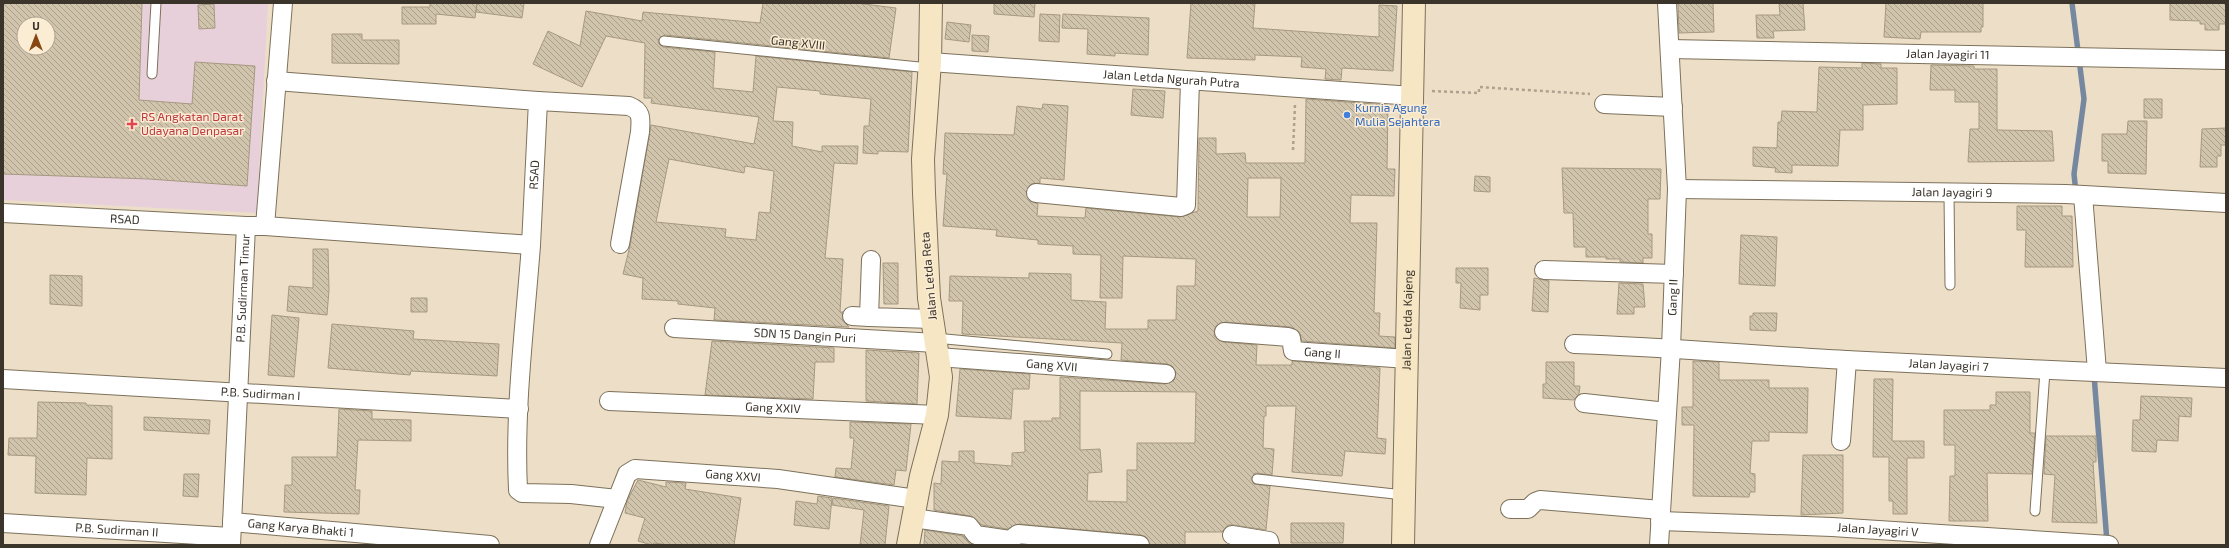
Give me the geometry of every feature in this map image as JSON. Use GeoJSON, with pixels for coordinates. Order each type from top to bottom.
{"type":"FeatureCollection","features":[{"type":"Feature","properties":{"kind":"street","name":"P.B. Sudirman Timur"},"geometry":{"type":"LineString","coordinates":[[231,534],[246,226],[265,226],[283,3]]}},
{"type":"Feature","properties":{"kind":"street","name":"Jalan Letda Reta"},"geometry":{"type":"LineString","coordinates":[[908,545],[914,508],[937,415],[941,377],[926,256],[924,186],[924,151],[930,65],[932,3]]}},
{"type":"Feature","properties":{"kind":"street","name":"Jalan Letda Kajeng"},"geometry":{"type":"LineString","coordinates":[[1403,545],[1408,359],[1414,3]]}},
{"type":"Feature","properties":{"kind":"street","name":"Gang II"},"geometry":{"type":"LineString","coordinates":[[1659,545],[1671,348],[1677,189],[1667,3]]}},
{"type":"Feature","properties":{"kind":"street","name":"Jalan Jayagiri 11"},"geometry":{"type":"LineString","coordinates":[[1670,49],[1822,51],[1961,56],[2058,56],[2226,60]]}},
{"type":"Feature","properties":{"kind":"street","name":"Jalan Letda Ngurah Putra"},"geometry":{"type":"LineString","coordinates":[[930,65],[1295,89],[1413,93]]}},
{"type":"Feature","properties":{"kind":"street"},"geometry":{"type":"LineString","coordinates":[[276,81],[538,101],[629,106],[639,111],[641,115],[640,132],[620,244]]}},
{"type":"Feature","properties":{"kind":"street"},"geometry":{"type":"LineString","coordinates":[[1036,193],[1181,207],[1186,205],[1190,81]]}},
{"type":"Feature","properties":{"kind":"street","name":"RSAD"},"geometry":{"type":"LineString","coordinates":[[538,101],[531,245],[516,460],[518,490],[522,493],[570,494],[617,499]]}},
{"type":"Feature","properties":{"kind":"street"},"geometry":{"type":"LineString","coordinates":[[1604,104],[1673,107]]}},
{"type":"Feature","properties":{"kind":"street","name":"Jalan Jayagiri 9"},"geometry":{"type":"LineString","coordinates":[[1677,189],[2077,195],[2226,203]]}},
{"type":"Feature","properties":{"kind":"street"},"geometry":{"type":"LineString","coordinates":[[2077,195],[2096,371]]}},
{"type":"Feature","properties":{"kind":"street","name":"RSAD"},"geometry":{"type":"LineString","coordinates":[[3,213],[246,226]]}},
{"type":"Feature","properties":{"kind":"street"},"geometry":{"type":"LineString","coordinates":[[265,226],[531,245]]}},
{"type":"Feature","properties":{"kind":"street"},"geometry":{"type":"LineString","coordinates":[[871,260],[860,316],[936,339]]}},
{"type":"Feature","properties":{"kind":"street"},"geometry":{"type":"LineString","coordinates":[[1544,270],[1674,274]]}},
{"type":"Feature","properties":{"kind":"street","name":"SDN 15 Dangin Puri"},"geometry":{"type":"LineString","coordinates":[[674,328],[936,339]]}},
{"type":"Feature","properties":{"kind":"street","name":"Gang II"},"geometry":{"type":"LineString","coordinates":[[1224,332],[1288,337],[1290,338],[1293,351],[1408,359]]}},
{"type":"Feature","properties":{"kind":"street","name":"Gang XVII"},"geometry":{"type":"LineString","coordinates":[[936,339],[1166,374]]}},
{"type":"Feature","properties":{"kind":"street","name":"Jalan Jayagiri 7"},"geometry":{"type":"LineString","coordinates":[[1574,344],[1671,348],[1847,360],[2226,378]]}},
{"type":"Feature","properties":{"kind":"street"},"geometry":{"type":"LineString","coordinates":[[1841,441],[1847,360]]}},
{"type":"Feature","properties":{"kind":"street","name":"P.B. Sudirman I"},"geometry":{"type":"LineString","coordinates":[[3,379],[519,409]]}},
{"type":"Feature","properties":{"kind":"street","name":"Gang XXIV"},"geometry":{"type":"LineString","coordinates":[[609,401],[937,415]]}},
{"type":"Feature","properties":{"kind":"street"},"geometry":{"type":"LineString","coordinates":[[1584,403],[1667,412]]}},
{"type":"Feature","properties":{"kind":"street","name":"Gang XXVI"},"geometry":{"type":"LineString","coordinates":[[599,545],[627,474],[635,469],[778,480],[914,508],[969,526],[976,535],[1010,540],[1018,534],[1140,545]]}},
{"type":"Feature","properties":{"kind":"street","name":"Jalan Jayagiri V"},"geometry":{"type":"LineString","coordinates":[[1510,509],[1528,509],[1535,502],[1540,500],[1661,515],[2109,545]]}},
{"type":"Feature","properties":{"kind":"street","name":"P.B. Sudirman II"},"geometry":{"type":"LineString","coordinates":[[3,523],[231,534]]}},
{"type":"Feature","properties":{"kind":"street","name":"Gang Karya Bhakti 1"},"geometry":{"type":"LineString","coordinates":[[231,534],[490,545]]}},
{"type":"Feature","properties":{"kind":"street"},"geometry":{"type":"LineString","coordinates":[[1232,535],[1269,541],[1270,545]]}},
{"type":"Feature","properties":{"kind":"lane"},"geometry":{"type":"LineString","coordinates":[[152,74],[156,3]]}},
{"type":"Feature","properties":{"kind":"lane","name":"Gang XVIII"},"geometry":{"type":"LineString","coordinates":[[664,41],[930,65]]}},
{"type":"Feature","properties":{"kind":"lane"},"geometry":{"type":"LineString","coordinates":[[1949,193],[1950,285]]}},
{"type":"Feature","properties":{"kind":"lane"},"geometry":{"type":"LineString","coordinates":[[936,339],[1107,354]]}},
{"type":"Feature","properties":{"kind":"lane"},"geometry":{"type":"LineString","coordinates":[[2034,511],[2045,370]]}},
{"type":"Feature","properties":{"kind":"lane"},"geometry":{"type":"LineString","coordinates":[[1257,480],[1404,495]]}},
{"type":"Feature","properties":{"kind":"path"},"geometry":{"type":"LineString","coordinates":[[1413,93],[1480,92],[1479,88],[1604,94],[1604,104]]}},
{"type":"Feature","properties":{"kind":"path"},"geometry":{"type":"LineString","coordinates":[[1293,150],[1295,89]]}},
{"type":"Feature","properties":{"kind":"shaded area","name":"RS Angkatan Darat Udayana Denpasar"},"geometry":{"type":"Polygon","coordinates":[[[3,3],[268,3],[257,213],[3,200],[3,3]]]}},
{"type":"Feature","properties":{"kind":"building","name":"RS Angkatan Darat Udayana Denpasar"},"geometry":{"type":"Polygon","coordinates":[[[3,3],[142,3],[139,100],[192,104],[195,62],[255,66],[247,186],[149,179],[3,174],[3,3]]]}},
{"type":"Feature","properties":{"kind":"building"},"geometry":{"type":"Polygon","coordinates":[[[430,3],[477,3],[475,18],[436,14],[436,24],[402,24],[402,7],[430,7],[430,3]]]}},
{"type":"Feature","properties":{"kind":"building"},"geometry":{"type":"Polygon","coordinates":[[[477,3],[524,3],[522,18],[476,12],[477,3]]]}},
{"type":"Feature","properties":{"kind":"building"},"geometry":{"type":"Polygon","coordinates":[[[763,3],[856,3],[896,8],[889,58],[665,35],[658,40],[659,44],[663,47],[715,52],[713,88],[753,92],[756,56],[912,72],[908,152],[878,151],[878,154],[863,153],[864,126],[869,126],[871,99],[820,94],[820,91],[777,87],[773,121],[793,122],[792,146],[822,152],[822,146],[858,146],[857,164],[834,163],[825,258],[843,259],[840,312],[843,312],[843,321],[849,327],[714,320],[715,308],[678,304],[678,301],[642,299],[643,278],[623,274],[630,246],[651,125],[754,144],[759,117],[651,103],[652,98],[644,98],[645,43],[606,36],[582,87],[533,64],[548,31],[580,46],[586,11],[642,21],[643,12],[760,23],[763,3]],[[669,159],[656,222],[726,229],[725,237],[756,240],[759,212],[770,213],[774,171],[745,166],[744,173],[669,159]]]}},
{"type":"Feature","properties":{"kind":"building"},"geometry":{"type":"Polygon","coordinates":[[[994,3],[1035,3],[1034,17],[994,14],[994,3]]]}},
{"type":"Feature","properties":{"kind":"building"},"geometry":{"type":"Polygon","coordinates":[[[1191,3],[1255,3],[1253,28],[1379,37],[1379,5],[1397,6],[1393,71],[1342,68],[1341,80],[1325,79],[1326,69],[1301,67],[1302,57],[1255,55],[1255,60],[1187,58],[1191,3]]]}},
{"type":"Feature","properties":{"kind":"building"},"geometry":{"type":"Polygon","coordinates":[[[1678,3],[1713,3],[1714,32],[1679,33],[1678,3]]]}},
{"type":"Feature","properties":{"kind":"building"},"geometry":{"type":"Polygon","coordinates":[[[1779,3],[1803,3],[1805,30],[1773,31],[1774,38],[1757,38],[1756,15],[1780,15],[1779,3]]]}},
{"type":"Feature","properties":{"kind":"building"},"geometry":{"type":"Polygon","coordinates":[[[1886,3],[1983,3],[1983,27],[1981,27],[1981,32],[1921,32],[1920,39],[1884,37],[1886,3]]]}},
{"type":"Feature","properties":{"kind":"building"},"geometry":{"type":"Polygon","coordinates":[[[2170,3],[2226,3],[2226,24],[2219,24],[2219,30],[2205,30],[2205,24],[2200,24],[2200,21],[2170,20],[2170,3]]]}},
{"type":"Feature","properties":{"kind":"building"},"geometry":{"type":"Polygon","coordinates":[[[214,4],[215,28],[199,29],[198,5],[214,4]]]}},
{"type":"Feature","properties":{"kind":"building"},"geometry":{"type":"Polygon","coordinates":[[[1040,14],[1060,15],[1059,42],[1039,41],[1040,14]]]}},
{"type":"Feature","properties":{"kind":"building"},"geometry":{"type":"Polygon","coordinates":[[[1063,14],[1149,18],[1148,55],[1115,53],[1115,56],[1087,54],[1088,29],[1062,28],[1063,14]]]}},
{"type":"Feature","properties":{"kind":"building"},"geometry":{"type":"Polygon","coordinates":[[[947,22],[971,25],[969,42],[945,39],[947,22]]]}},
{"type":"Feature","properties":{"kind":"building"},"geometry":{"type":"Polygon","coordinates":[[[332,34],[362,34],[362,40],[399,40],[399,64],[332,63],[332,34]]]}},
{"type":"Feature","properties":{"kind":"building"},"geometry":{"type":"Polygon","coordinates":[[[972,35],[989,36],[988,52],[972,51],[972,35]]]}},
{"type":"Feature","properties":{"kind":"building"},"geometry":{"type":"Polygon","coordinates":[[[1862,63],[1881,64],[1881,68],[1897,68],[1897,104],[1863,105],[1863,130],[1840,130],[1838,166],[1792,165],[1792,173],[1775,172],[1776,168],[1753,166],[1753,147],[1777,148],[1778,122],[1781,122],[1782,111],[1817,112],[1819,67],[1862,68],[1862,63]]]}},
{"type":"Feature","properties":{"kind":"building"},"geometry":{"type":"Polygon","coordinates":[[[1931,65],[1974,66],[1974,69],[1997,69],[1997,130],[2052,131],[2054,161],[1968,162],[1970,129],[1979,129],[1979,102],[1955,102],[1955,90],[1930,90],[1931,65]]]}},
{"type":"Feature","properties":{"kind":"building"},"geometry":{"type":"Polygon","coordinates":[[[1133,89],[1165,91],[1163,118],[1131,115],[1133,89]]]}},
{"type":"Feature","properties":{"kind":"building"},"geometry":{"type":"Polygon","coordinates":[[[1306,99],[1388,105],[1387,169],[1395,169],[1394,196],[1351,195],[1350,223],[1377,223],[1374,313],[1380,313],[1379,336],[1395,337],[1395,348],[1302,341],[1299,332],[1291,327],[1225,322],[1216,326],[1214,336],[1223,342],[1257,345],[1256,365],[1292,365],[1292,361],[1380,368],[1377,438],[1386,439],[1385,454],[1345,451],[1342,476],[1292,472],[1296,406],[1266,406],[1266,416],[1264,416],[1263,448],[1274,449],[1272,475],[1255,473],[1251,479],[1254,484],[1270,486],[1266,530],[1228,525],[1222,532],[1185,532],[1185,545],[1150,545],[1146,537],[1141,535],[1019,524],[1007,529],[982,525],[970,516],[934,510],[934,483],[941,484],[942,461],[959,462],[959,451],[974,451],[974,463],[1012,466],[1012,453],[1025,452],[1024,421],[1052,421],[1052,418],[1060,418],[1060,377],[1165,384],[1174,380],[1176,374],[1172,366],[1167,364],[1121,360],[1122,343],[962,334],[963,301],[949,301],[950,276],[1029,278],[1029,273],[1071,274],[1071,300],[1106,302],[1105,329],[1148,329],[1148,320],[1176,320],[1177,286],[1195,286],[1196,259],[1123,256],[1122,298],[1100,298],[1101,255],[1073,254],[1073,246],[1038,244],[1038,240],[996,236],[997,230],[943,226],[947,174],[943,174],[945,133],[1014,135],[1017,106],[1042,109],[1043,104],[1068,106],[1064,180],[1040,178],[1040,183],[1031,184],[1026,192],[1030,201],[1038,204],[1037,216],[1085,218],[1086,208],[1180,217],[1198,211],[1199,138],[1216,138],[1216,154],[1245,153],[1246,163],[1305,163],[1306,99]],[[1248,178],[1247,217],[1280,217],[1281,178],[1248,178]],[[1080,391],[1080,450],[1100,449],[1102,472],[1088,473],[1087,501],[1127,502],[1127,470],[1137,470],[1137,443],[1195,443],[1196,392],[1080,391]]]}},
{"type":"Feature","properties":{"kind":"building"},"geometry":{"type":"Polygon","coordinates":[[[2144,99],[2162,99],[2162,118],[2144,118],[2144,99]]]}},
{"type":"Feature","properties":{"kind":"building"},"geometry":{"type":"Polygon","coordinates":[[[2128,121],[2147,121],[2146,174],[2108,173],[2108,161],[2102,161],[2102,134],[2127,134],[2128,121]]]}},
{"type":"Feature","properties":{"kind":"building"},"geometry":{"type":"Polygon","coordinates":[[[2226,128],[2226,145],[2221,145],[2221,156],[2217,156],[2217,167],[2200,167],[2202,129],[2226,128]]]}},
{"type":"Feature","properties":{"kind":"building"},"geometry":{"type":"Polygon","coordinates":[[[1562,168],[1661,169],[1660,199],[1648,199],[1648,234],[1652,234],[1652,258],[1643,258],[1643,263],[1620,262],[1620,259],[1586,257],[1586,247],[1574,247],[1573,213],[1564,213],[1562,168]]]}},
{"type":"Feature","properties":{"kind":"building"},"geometry":{"type":"Polygon","coordinates":[[[1475,176],[1490,177],[1490,192],[1474,191],[1475,176]]]}},
{"type":"Feature","properties":{"kind":"building"},"geometry":{"type":"Polygon","coordinates":[[[2017,206],[2062,206],[2062,216],[2072,216],[2073,267],[2025,267],[2026,230],[2017,230],[2017,206]]]}},
{"type":"Feature","properties":{"kind":"building"},"geometry":{"type":"Polygon","coordinates":[[[1741,235],[1777,237],[1775,286],[1739,284],[1741,235]]]}},
{"type":"Feature","properties":{"kind":"building"},"geometry":{"type":"Polygon","coordinates":[[[313,249],[328,249],[329,290],[327,315],[287,311],[289,286],[313,288],[313,249]]]}},
{"type":"Feature","properties":{"kind":"building"},"geometry":{"type":"Polygon","coordinates":[[[883,263],[898,263],[898,304],[884,304],[883,263]]]}},
{"type":"Feature","properties":{"kind":"building"},"geometry":{"type":"Polygon","coordinates":[[[1456,268],[1488,268],[1488,295],[1480,295],[1480,310],[1460,308],[1461,283],[1456,283],[1456,268]]]}},
{"type":"Feature","properties":{"kind":"building"},"geometry":{"type":"Polygon","coordinates":[[[50,275],[82,276],[82,306],[50,304],[50,275]]]}},
{"type":"Feature","properties":{"kind":"building"},"geometry":{"type":"Polygon","coordinates":[[[1534,278],[1549,281],[1548,312],[1532,311],[1534,278]]]}},
{"type":"Feature","properties":{"kind":"building"},"geometry":{"type":"Polygon","coordinates":[[[1619,283],[1643,284],[1645,307],[1634,307],[1634,314],[1617,314],[1619,283]]]}},
{"type":"Feature","properties":{"kind":"building"},"geometry":{"type":"Polygon","coordinates":[[[411,298],[427,298],[427,312],[411,312],[411,298]]]}},
{"type":"Feature","properties":{"kind":"building"},"geometry":{"type":"Polygon","coordinates":[[[1753,313],[1777,313],[1776,331],[1750,330],[1750,316],[1753,316],[1753,313]]]}},
{"type":"Feature","properties":{"kind":"building"},"geometry":{"type":"Polygon","coordinates":[[[272,315],[299,318],[294,377],[268,375],[272,315]]]}},
{"type":"Feature","properties":{"kind":"building"},"geometry":{"type":"Polygon","coordinates":[[[332,324],[414,331],[413,339],[499,344],[497,376],[411,371],[410,375],[328,368],[332,324]]]}},
{"type":"Feature","properties":{"kind":"building"},"geometry":{"type":"Polygon","coordinates":[[[712,341],[834,348],[834,362],[815,362],[813,399],[705,395],[712,341]]]}},
{"type":"Feature","properties":{"kind":"building"},"geometry":{"type":"Polygon","coordinates":[[[866,350],[919,353],[917,404],[866,401],[866,350]]]}},
{"type":"Feature","properties":{"kind":"building"},"geometry":{"type":"Polygon","coordinates":[[[1693,361],[1719,362],[1719,380],[1769,380],[1769,388],[1808,388],[1807,433],[1769,432],[1769,441],[1752,441],[1750,473],[1755,474],[1755,492],[1750,492],[1749,497],[1693,496],[1694,425],[1682,425],[1682,407],[1693,407],[1693,361]]]}},
{"type":"Feature","properties":{"kind":"building"},"geometry":{"type":"Polygon","coordinates":[[[1546,362],[1574,362],[1574,386],[1580,386],[1579,394],[1574,400],[1543,398],[1543,384],[1546,384],[1546,362]]]}},
{"type":"Feature","properties":{"kind":"building"},"geometry":{"type":"Polygon","coordinates":[[[960,369],[1030,374],[1029,389],[1013,389],[1011,419],[956,416],[960,369]]]}},
{"type":"Feature","properties":{"kind":"building"},"geometry":{"type":"Polygon","coordinates":[[[1874,379],[1893,379],[1892,441],[1924,441],[1924,458],[1907,458],[1907,514],[1893,514],[1893,501],[1889,501],[1889,457],[1873,457],[1874,379]]]}},
{"type":"Feature","properties":{"kind":"building"},"geometry":{"type":"Polygon","coordinates":[[[1996,392],[2030,392],[2030,433],[2035,433],[2032,474],[1987,473],[1988,521],[1949,521],[1950,476],[1955,476],[1955,445],[1944,445],[1944,410],[1990,410],[1990,405],[1996,405],[1996,392]]]}},
{"type":"Feature","properties":{"kind":"building"},"geometry":{"type":"Polygon","coordinates":[[[2141,396],[2192,398],[2191,417],[2179,416],[2178,441],[2157,440],[2156,452],[2132,451],[2133,420],[2140,420],[2141,396]]]}},
{"type":"Feature","properties":{"kind":"building"},"geometry":{"type":"Polygon","coordinates":[[[38,402],[86,403],[86,405],[112,406],[112,459],[87,458],[86,495],[35,493],[36,456],[8,455],[9,438],[37,438],[38,402]]]}},
{"type":"Feature","properties":{"kind":"building"},"geometry":{"type":"Polygon","coordinates":[[[339,409],[372,411],[372,419],[411,420],[411,441],[358,440],[355,490],[360,490],[359,514],[284,512],[285,485],[292,485],[292,457],[337,457],[339,409]]]}},
{"type":"Feature","properties":{"kind":"building"},"geometry":{"type":"Polygon","coordinates":[[[144,417],[210,420],[209,434],[144,430],[144,417]]]}},
{"type":"Feature","properties":{"kind":"building"},"geometry":{"type":"Polygon","coordinates":[[[850,422],[911,424],[906,471],[896,470],[894,485],[835,477],[836,468],[851,469],[854,438],[850,438],[850,422]]]}},
{"type":"Feature","properties":{"kind":"building"},"geometry":{"type":"Polygon","coordinates":[[[2046,436],[2096,436],[2096,462],[2093,462],[2097,523],[2052,522],[2055,475],[2044,474],[2046,436]]]}},
{"type":"Feature","properties":{"kind":"building"},"geometry":{"type":"Polygon","coordinates":[[[1803,455],[1843,455],[1843,513],[1801,515],[1803,455]]]}},
{"type":"Feature","properties":{"kind":"building"},"geometry":{"type":"Polygon","coordinates":[[[184,474],[199,474],[198,497],[183,496],[184,474]]]}},
{"type":"Feature","properties":{"kind":"building"},"geometry":{"type":"Polygon","coordinates":[[[638,480],[666,487],[666,482],[686,483],[685,489],[741,498],[734,545],[669,545],[654,543],[652,545],[638,541],[645,518],[625,513],[627,501],[638,480]]]}},
{"type":"Feature","properties":{"kind":"building"},"geometry":{"type":"Polygon","coordinates":[[[818,496],[832,498],[829,529],[794,525],[796,501],[817,504],[818,496]]]}},
{"type":"Feature","properties":{"kind":"building"},"geometry":{"type":"Polygon","coordinates":[[[833,498],[889,506],[885,545],[860,545],[864,510],[832,505],[833,498]]]}},
{"type":"Feature","properties":{"kind":"building"},"geometry":{"type":"Polygon","coordinates":[[[1291,523],[1344,523],[1343,543],[1291,543],[1291,523]]]}},
{"type":"Feature","properties":{"kind":"building"},"geometry":{"type":"Polygon","coordinates":[[[925,530],[963,536],[971,545],[924,545],[925,530]]]}},
{"type":"Feature","properties":{"kind":"waterway"},"geometry":{"type":"LineString","coordinates":[[2072,3],[2084,99],[2074,174],[2076,193]]}},
{"type":"Feature","properties":{"kind":"waterway"},"geometry":{"type":"LineString","coordinates":[[2094,375],[2107,542]]}},
{"type":"Feature","properties":{"kind":"place","name":"Kurnia Agung Mulia Sejahtera"},"geometry":{"type":"Point","coordinates":[1347,115]}},
{"type":"Feature","properties":{"kind":"place","name":"RS Angkatan Darat Udayana Denpasar"},"geometry":{"type":"Point","coordinates":[132,124]}}]}
